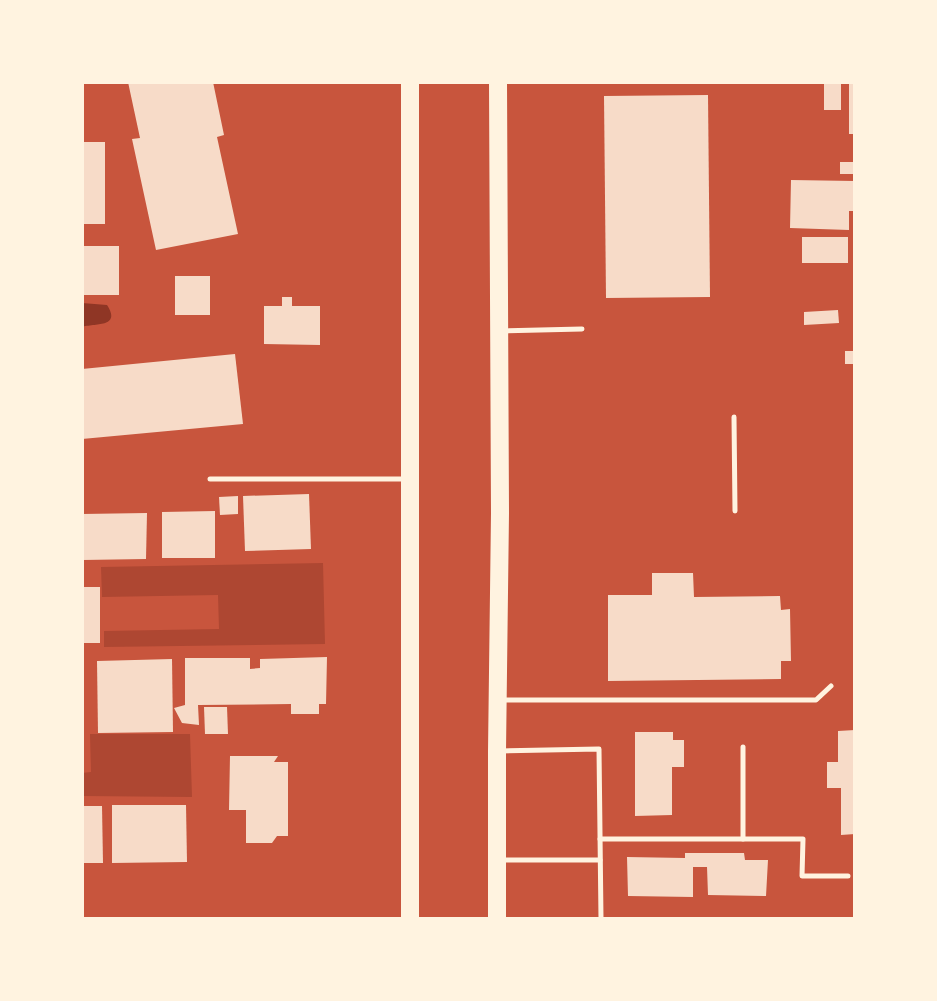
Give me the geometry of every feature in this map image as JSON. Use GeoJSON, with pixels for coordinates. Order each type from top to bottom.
{"type":"FeatureCollection","features":[{"type":"Feature","properties":{"kind":"main road"},"geometry":{"type":"LineString","coordinates":[[410,82],[410,919]]}},
{"type":"Feature","properties":{"kind":"main road"},"geometry":{"type":"LineString","coordinates":[[497,919],[500,331],[498,82]]}},
{"type":"Feature","properties":{"kind":"lane"},"geometry":{"type":"LineString","coordinates":[[500,331],[582,329]]}},
{"type":"Feature","properties":{"kind":"lane"},"geometry":{"type":"LineString","coordinates":[[734,417],[735,511]]}},
{"type":"Feature","properties":{"kind":"lane"},"geometry":{"type":"LineString","coordinates":[[210,479],[409,479]]}},
{"type":"Feature","properties":{"kind":"lane"},"geometry":{"type":"LineString","coordinates":[[497,700],[816,700],[831,686]]}},
{"type":"Feature","properties":{"kind":"lane"},"geometry":{"type":"LineString","coordinates":[[743,747],[743,839]]}},
{"type":"Feature","properties":{"kind":"lane"},"geometry":{"type":"LineString","coordinates":[[496,751],[599,748],[601,919]]}},
{"type":"Feature","properties":{"kind":"lane"},"geometry":{"type":"LineString","coordinates":[[600,839],[803,839],[802,876],[848,876]]}},
{"type":"Feature","properties":{"kind":"lane"},"geometry":{"type":"LineString","coordinates":[[496,860],[600,860]]}},
{"type":"Feature","properties":{"kind":"shaded area"},"geometry":{"type":"Polygon","coordinates":[[[82,303],[107,305],[111,318],[105,323],[82,327],[82,303]]]}},
{"type":"Feature","properties":{"kind":"shaded area"},"geometry":{"type":"Polygon","coordinates":[[[323,563],[325,644],[104,647],[104,631],[219,629],[218,595],[102,597],[101,567],[323,563]]]}},
{"type":"Feature","properties":{"kind":"shaded area"},"geometry":{"type":"Polygon","coordinates":[[[90,734],[190,734],[192,797],[82,796],[82,773],[91,772],[90,734]]]}},
{"type":"Feature","properties":{"kind":"building"},"geometry":{"type":"Polygon","coordinates":[[[128,82],[213,82],[224,135],[217,137],[238,234],[156,250],[132,139],[140,138],[128,82]]]}},
{"type":"Feature","properties":{"kind":"building"},"geometry":{"type":"Polygon","coordinates":[[[824,82],[841,82],[841,110],[824,110],[824,82]]]}},
{"type":"Feature","properties":{"kind":"building"},"geometry":{"type":"Polygon","coordinates":[[[849,82],[855,82],[855,134],[849,134],[849,82]]]}},
{"type":"Feature","properties":{"kind":"building"},"geometry":{"type":"Polygon","coordinates":[[[708,95],[710,297],[606,298],[604,96],[708,95]]]}},
{"type":"Feature","properties":{"kind":"building"},"geometry":{"type":"Polygon","coordinates":[[[82,142],[105,142],[105,224],[82,224],[82,142]]]}},
{"type":"Feature","properties":{"kind":"building"},"geometry":{"type":"Polygon","coordinates":[[[840,162],[855,162],[855,174],[840,174],[840,162]]]}},
{"type":"Feature","properties":{"kind":"building"},"geometry":{"type":"Polygon","coordinates":[[[791,180],[855,181],[855,211],[849,211],[849,230],[790,228],[791,180]]]}},
{"type":"Feature","properties":{"kind":"building"},"geometry":{"type":"Polygon","coordinates":[[[802,237],[848,237],[848,263],[802,263],[802,237]]]}},
{"type":"Feature","properties":{"kind":"building"},"geometry":{"type":"Polygon","coordinates":[[[82,246],[119,246],[119,295],[82,295],[82,246]]]}},
{"type":"Feature","properties":{"kind":"building"},"geometry":{"type":"Polygon","coordinates":[[[175,276],[210,276],[210,315],[175,315],[175,276]]]}},
{"type":"Feature","properties":{"kind":"building"},"geometry":{"type":"Polygon","coordinates":[[[282,297],[292,297],[292,306],[320,306],[320,345],[264,344],[264,306],[282,306],[282,297]]]}},
{"type":"Feature","properties":{"kind":"building"},"geometry":{"type":"Polygon","coordinates":[[[838,310],[839,323],[804,325],[804,312],[838,310]]]}},
{"type":"Feature","properties":{"kind":"building"},"geometry":{"type":"Polygon","coordinates":[[[845,351],[855,351],[855,364],[845,364],[845,351]]]}},
{"type":"Feature","properties":{"kind":"building"},"geometry":{"type":"Polygon","coordinates":[[[235,354],[243,424],[82,439],[82,369],[235,354]]]}},
{"type":"Feature","properties":{"kind":"building"},"geometry":{"type":"Polygon","coordinates":[[[309,494],[311,549],[245,551],[243,496],[309,494]]]}},
{"type":"Feature","properties":{"kind":"building"},"geometry":{"type":"Polygon","coordinates":[[[238,496],[238,514],[220,515],[219,497],[238,496]]]}},
{"type":"Feature","properties":{"kind":"building"},"geometry":{"type":"Polygon","coordinates":[[[215,511],[215,558],[162,558],[162,512],[215,511]]]}},
{"type":"Feature","properties":{"kind":"building"},"geometry":{"type":"Polygon","coordinates":[[[147,513],[146,559],[83,560],[82,514],[147,513]]]}},
{"type":"Feature","properties":{"kind":"building"},"geometry":{"type":"Polygon","coordinates":[[[652,573],[693,573],[694,597],[780,596],[781,610],[790,609],[791,661],[781,661],[781,679],[608,681],[608,595],[652,595],[652,573]]]}},
{"type":"Feature","properties":{"kind":"building"},"geometry":{"type":"Polygon","coordinates":[[[82,587],[100,587],[100,643],[82,643],[82,587]]]}},
{"type":"Feature","properties":{"kind":"building"},"geometry":{"type":"Polygon","coordinates":[[[327,657],[326,704],[319,704],[319,714],[291,714],[291,704],[198,705],[199,725],[182,723],[174,708],[185,705],[185,658],[250,658],[250,669],[260,668],[260,659],[327,657]]]}},
{"type":"Feature","properties":{"kind":"building"},"geometry":{"type":"Polygon","coordinates":[[[172,659],[173,732],[98,733],[97,661],[172,659]]]}},
{"type":"Feature","properties":{"kind":"building"},"geometry":{"type":"Polygon","coordinates":[[[204,707],[227,707],[228,734],[205,734],[204,707]]]}},
{"type":"Feature","properties":{"kind":"building"},"geometry":{"type":"Polygon","coordinates":[[[855,730],[855,834],[841,835],[841,788],[827,788],[827,762],[838,762],[838,731],[855,730]]]}},
{"type":"Feature","properties":{"kind":"building"},"geometry":{"type":"Polygon","coordinates":[[[635,732],[673,732],[673,740],[684,740],[684,767],[672,767],[672,815],[635,816],[635,732]]]}},
{"type":"Feature","properties":{"kind":"building"},"geometry":{"type":"Polygon","coordinates":[[[230,756],[278,756],[274,762],[288,762],[288,836],[277,836],[272,843],[246,843],[246,810],[229,810],[230,756]]]}},
{"type":"Feature","properties":{"kind":"building"},"geometry":{"type":"Polygon","coordinates":[[[112,805],[186,805],[187,862],[112,863],[112,805]]]}},
{"type":"Feature","properties":{"kind":"building"},"geometry":{"type":"Polygon","coordinates":[[[82,806],[102,806],[103,863],[82,863],[82,806]]]}},
{"type":"Feature","properties":{"kind":"building"},"geometry":{"type":"Polygon","coordinates":[[[685,853],[744,853],[745,860],[768,860],[766,896],[708,895],[707,867],[693,867],[693,897],[628,896],[627,857],[685,858],[685,853]]]}}]}
